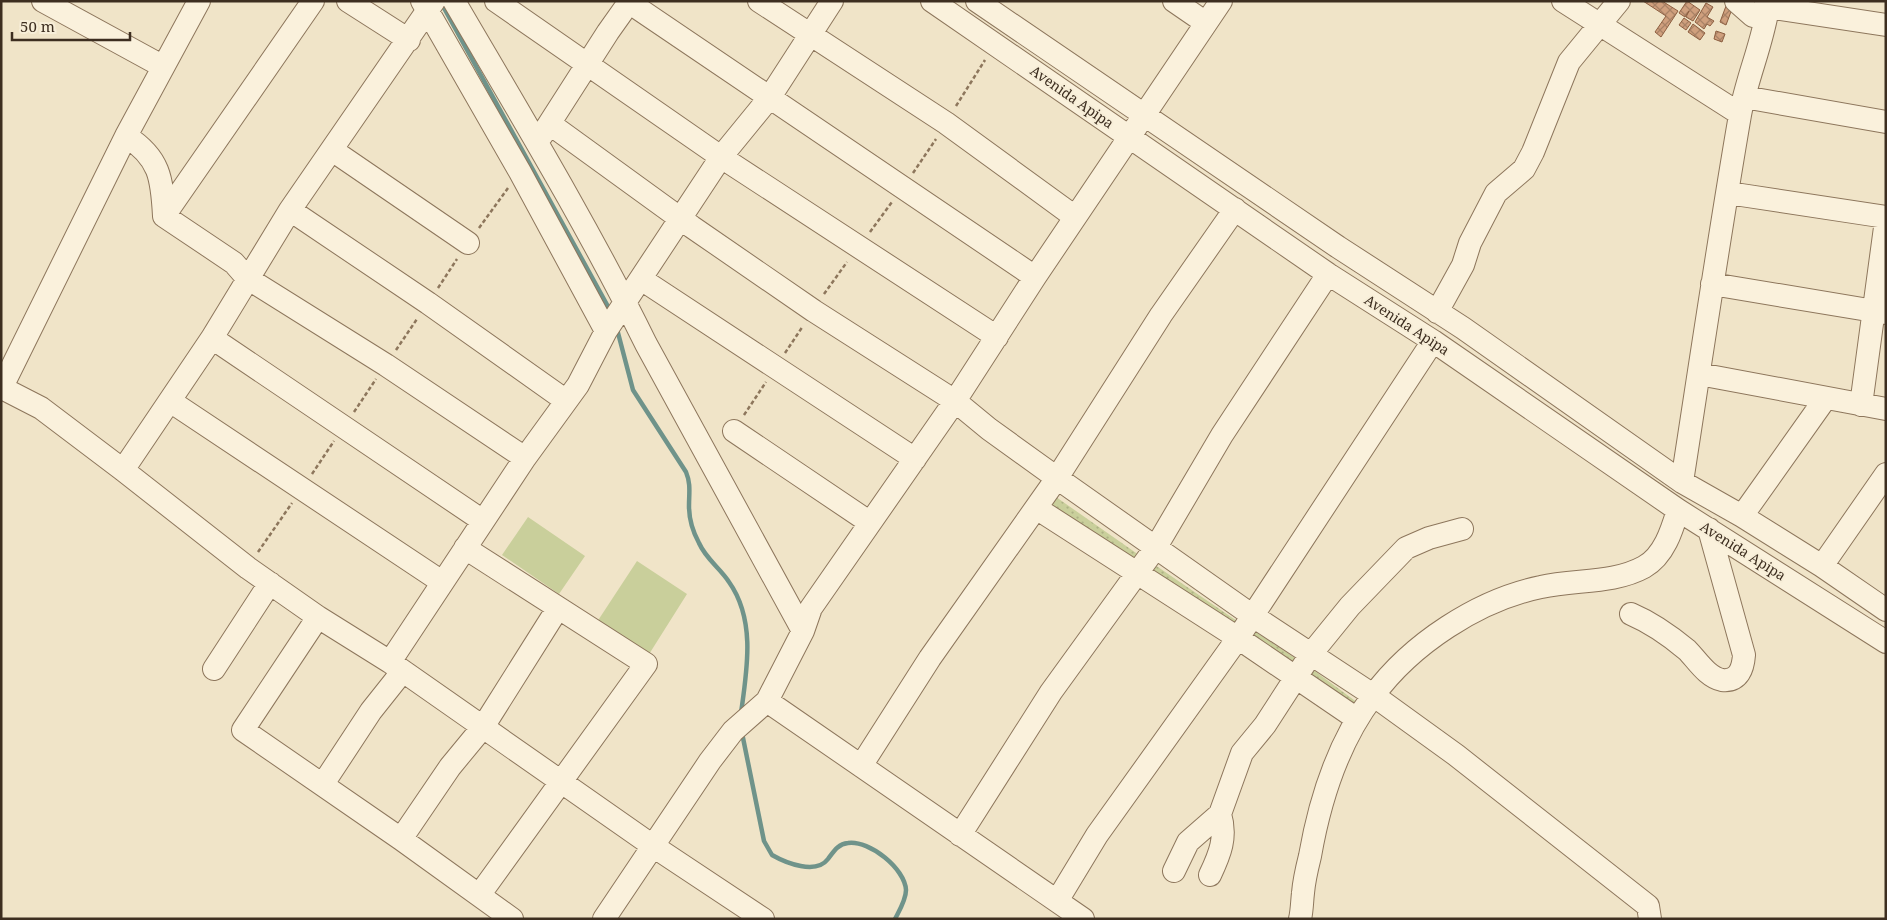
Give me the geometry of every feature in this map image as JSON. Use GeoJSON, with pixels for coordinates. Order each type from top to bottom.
{"type":"FeatureCollection","features":[{"type":"Feature","properties":{"kind":"street"},"geometry":{"type":"LineString","coordinates":[[43,1],[162,66]]}},
{"type":"Feature","properties":{"kind":"street"},"geometry":{"type":"LineString","coordinates":[[199,1],[162,66],[126,136],[2,389],[41,408],[248,568],[318,617],[396,667],[752,915]]}},
{"type":"Feature","properties":{"kind":"street"},"geometry":{"type":"LineString","coordinates":[[164,216],[313,1]]}},
{"type":"Feature","properties":{"kind":"street"},"geometry":{"type":"LineString","coordinates":[[348,1],[409,40]]}},
{"type":"Feature","properties":{"kind":"street"},"geometry":{"type":"LineString","coordinates":[[454,1],[537,142],[803,631]]}},
{"type":"Feature","properties":{"kind":"street"},"geometry":{"type":"LineString","coordinates":[[496,1],[721,157],[997,337]]}},
{"type":"Feature","properties":{"kind":"street"},"geometry":{"type":"LineString","coordinates":[[759,1],[946,123],[1075,217]]}},
{"type":"Feature","properties":{"kind":"street"},"geometry":{"type":"LineString","coordinates":[[323,784],[372,712],[442,582],[565,400],[578,385],[606,332],[721,157],[770,97],[832,1]]}},
{"type":"Feature","properties":{"kind":"street","name":"Avenida Apipa"},"geometry":{"type":"LineString","coordinates":[[932,1],[1328,274],[1433,342],[1678,510],[1886,642]]}},
{"type":"Feature","properties":{"kind":"street","name":"Avenida Apipa"},"geometry":{"type":"LineString","coordinates":[[977,1],[1330,242],[1463,328],[1682,482],[1742,516],[1822,566],[1886,610]]}},
{"type":"Feature","properties":{"kind":"street"},"geometry":{"type":"LineString","coordinates":[[1174,1],[1206,23]]}},
{"type":"Feature","properties":{"kind":"street"},"geometry":{"type":"LineString","coordinates":[[604,919],[732,731],[767,701],[803,631],[811,608],[955,401],[1035,277],[1221,1]]}},
{"type":"Feature","properties":{"kind":"street"},"geometry":{"type":"LineString","coordinates":[[1562,1],[1601,26],[1742,106],[1886,122]]}},
{"type":"Feature","properties":{"kind":"street"},"geometry":{"type":"LineString","coordinates":[[1437,312],[1463,265],[1470,243],[1496,193],[1524,169],[1533,152],[1570,62],[1601,26],[1619,1]]}},
{"type":"Feature","properties":{"kind":"street"},"geometry":{"type":"LineString","coordinates":[[1736,1],[1753,16],[1768,4],[1886,25]]}},
{"type":"Feature","properties":{"kind":"street"},"geometry":{"type":"LineString","coordinates":[[537,142],[629,2],[1035,277]]}},
{"type":"Feature","properties":{"kind":"street"},"geometry":{"type":"LineString","coordinates":[[1682,482],[1712,284],[1742,106],[1760,49],[1768,4]]}},
{"type":"Feature","properties":{"kind":"street"},"geometry":{"type":"LineString","coordinates":[[123,470],[212,338],[290,210],[409,40],[428,5]]}},
{"type":"Feature","properties":{"kind":"street"},"geometry":{"type":"LineString","coordinates":[[428,5],[606,332]]}},
{"type":"Feature","properties":{"kind":"street"},"geometry":{"type":"LineString","coordinates":[[550,124],[682,218],[692,228],[814,311],[955,401],[989,429],[1253,616],[1373,695],[1456,755],[1648,906],[1650,919]]}},
{"type":"Feature","properties":{"kind":"street"},"geometry":{"type":"LineString","coordinates":[[126,136],[142,147],[153,161],[161,178],[164,216]]}},
{"type":"Feature","properties":{"kind":"street"},"geometry":{"type":"LineString","coordinates":[[332,150],[468,243]]}},
{"type":"Feature","properties":{"kind":"street"},"geometry":{"type":"LineString","coordinates":[[1728,193],[1886,219],[1879,311],[1861,405]]}},
{"type":"Feature","properties":{"kind":"street"},"geometry":{"type":"LineString","coordinates":[[861,766],[930,658],[1057,478],[1161,315],[1234,209]]}},
{"type":"Feature","properties":{"kind":"street"},"geometry":{"type":"LineString","coordinates":[[290,210],[428,303],[565,400]]}},
{"type":"Feature","properties":{"kind":"street"},"geometry":{"type":"LineString","coordinates":[[164,216],[234,263],[247,278],[386,365],[525,458]]}},
{"type":"Feature","properties":{"kind":"street"},"geometry":{"type":"LineString","coordinates":[[960,836],[1051,692],[1156,547],[1222,435],[1328,274]]}},
{"type":"Feature","properties":{"kind":"street"},"geometry":{"type":"LineString","coordinates":[[641,278],[915,459]]}},
{"type":"Feature","properties":{"kind":"street"},"geometry":{"type":"LineString","coordinates":[[1712,284],[1879,311]]}},
{"type":"Feature","properties":{"kind":"street"},"geometry":{"type":"LineString","coordinates":[[212,338],[482,521]]}},
{"type":"Feature","properties":{"kind":"street"},"geometry":{"type":"LineString","coordinates":[[1056,901],[1097,835],[1253,616],[1433,342]]}},
{"type":"Feature","properties":{"kind":"street"},"geometry":{"type":"LineString","coordinates":[[1698,374],[1886,409]]}},
{"type":"Feature","properties":{"kind":"street"},"geometry":{"type":"LineString","coordinates":[[1742,516],[1825,399]]}},
{"type":"Feature","properties":{"kind":"street"},"geometry":{"type":"LineString","coordinates":[[170,401],[442,582]]}},
{"type":"Feature","properties":{"kind":"street"},"geometry":{"type":"LineString","coordinates":[[734,431],[869,522]]}},
{"type":"Feature","properties":{"kind":"street"},"geometry":{"type":"LineString","coordinates":[[1822,566],[1886,474]]}},
{"type":"Feature","properties":{"kind":"street"},"geometry":{"type":"LineString","coordinates":[[1036,508],[1238,638],[1357,719]]}},
{"type":"Feature","properties":{"kind":"street"},"geometry":{"type":"LineString","coordinates":[[1300,918],[1312,845],[1323,796],[1346,736],[1373,695],[1406,660],[1433,638],[1469,616],[1506,597],[1541,587],[1622,576],[1646,566],[1660,552],[1671,534],[1678,510]]}},
{"type":"Feature","properties":{"kind":"street"},"geometry":{"type":"LineString","coordinates":[[1174,871],[1188,842],[1220,814],[1242,753],[1265,725],[1312,654],[1350,606],[1406,548],[1429,538],[1462,529]]}},
{"type":"Feature","properties":{"kind":"street"},"geometry":{"type":"LineString","coordinates":[[1631,614],[1652,623],[1687,650],[1710,674],[1721,680],[1731,680],[1738,675],[1743,667],[1744,655],[1709,529]]}},
{"type":"Feature","properties":{"kind":"street"},"geometry":{"type":"LineString","coordinates":[[465,548],[646,664],[480,894]]}},
{"type":"Feature","properties":{"kind":"street"},"geometry":{"type":"LineString","coordinates":[[214,670],[270,583]]}},
{"type":"Feature","properties":{"kind":"street"},"geometry":{"type":"LineString","coordinates":[[401,839],[450,766],[483,727],[558,608]]}},
{"type":"Feature","properties":{"kind":"street"},"geometry":{"type":"LineString","coordinates":[[318,617],[243,730],[480,894],[512,919]]}},
{"type":"Feature","properties":{"kind":"street"},"geometry":{"type":"LineString","coordinates":[[767,701],[1082,919]]}},
{"type":"Feature","properties":{"kind":"street"},"geometry":{"type":"LineString","coordinates":[[1210,875],[1224,839],[1224,828],[1220,814]]}},
{"type":"Feature","properties":{"kind":"green space"},"geometry":{"type":"Polygon","coordinates":[[[1056,497],[1139,555],[1134,563],[1051,505],[1056,497]]]}},
{"type":"Feature","properties":{"kind":"green space"},"geometry":{"type":"Polygon","coordinates":[[[528,517],[585,556],[559,594],[502,555],[528,517]]]}},
{"type":"Feature","properties":{"kind":"green space"},"geometry":{"type":"Polygon","coordinates":[[[637,561],[687,594],[646,659],[595,625],[637,561]]]}},
{"type":"Feature","properties":{"kind":"green space"},"geometry":{"type":"Polygon","coordinates":[[[1155,565],[1237,621],[1233,627],[1152,571],[1155,565]]]}},
{"type":"Feature","properties":{"kind":"green space"},"geometry":{"type":"Polygon","coordinates":[[[1254,631],[1298,660],[1294,666],[1250,636],[1254,631]]]}},
{"type":"Feature","properties":{"kind":"green space"},"geometry":{"type":"Polygon","coordinates":[[[1312,669],[1358,703],[1354,709],[1308,675],[1312,669]]]}},
{"type":"Feature","properties":{"kind":"building"},"geometry":{"type":"Polygon","coordinates":[[[1643,1],[1662,1],[1678,11],[1661,37],[1655,32],[1666,16],[1643,1]]]}},
{"type":"Feature","properties":{"kind":"building"},"geometry":{"type":"Polygon","coordinates":[[[1687,1],[1700,10],[1693,21],[1686,17],[1689,11],[1685,17],[1679,13],[1687,1]]]}},
{"type":"Feature","properties":{"kind":"building"},"geometry":{"type":"Polygon","coordinates":[[[1706,3],[1713,7],[1707,17],[1714,21],[1710,26],[1707,24],[1704,29],[1695,22],[1706,3]]]}},
{"type":"Feature","properties":{"kind":"building"},"geometry":{"type":"Polygon","coordinates":[[[1726,6],[1732,9],[1726,25],[1720,22],[1726,6]]]}},
{"type":"Feature","properties":{"kind":"building"},"geometry":{"type":"Polygon","coordinates":[[[1684,18],[1691,23],[1686,30],[1679,25],[1684,18]]]}},
{"type":"Feature","properties":{"kind":"building"},"geometry":{"type":"Polygon","coordinates":[[[1693,24],[1705,33],[1700,40],[1688,32],[1693,24]]]}},
{"type":"Feature","properties":{"kind":"building"},"geometry":{"type":"Polygon","coordinates":[[[1716,31],[1725,34],[1722,42],[1714,39],[1716,31]]]}},
{"type":"Feature","properties":{"kind":"waterway"},"geometry":{"type":"LineString","coordinates":[[444,8],[611,312]]}},
{"type":"Feature","properties":{"kind":"waterway"},"geometry":{"type":"LineString","coordinates":[[617,329],[633,390],[688,476],[690,515],[697,539],[705,554],[729,582],[738,597],[743,612],[746,629],[747,663],[741,713]]}},
{"type":"Feature","properties":{"kind":"waterway"},"geometry":{"type":"LineString","coordinates":[[742,733],[764,841],[772,855],[793,864],[809,867],[823,864],[836,848],[848,843],[857,843],[876,851],[893,865],[900,873],[904,882],[905,898],[895,919]]}}]}
